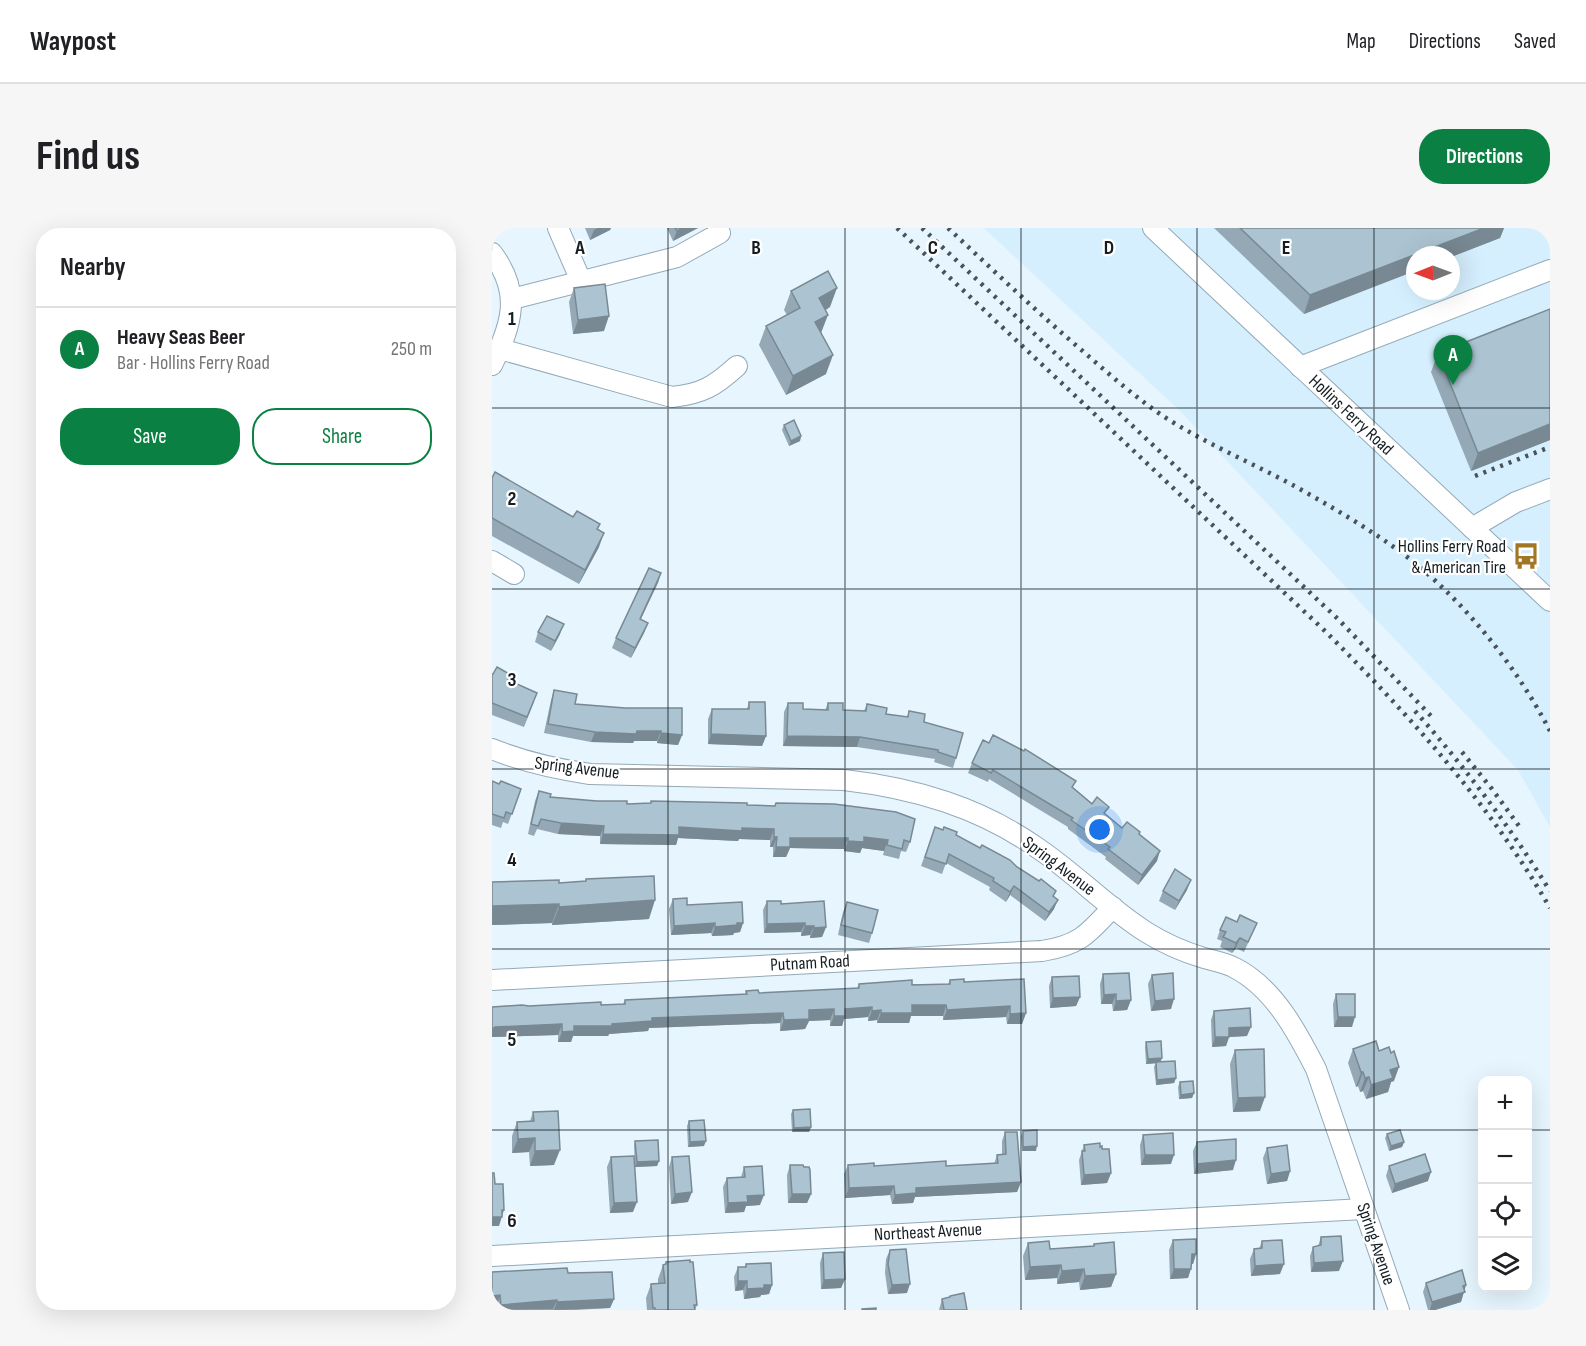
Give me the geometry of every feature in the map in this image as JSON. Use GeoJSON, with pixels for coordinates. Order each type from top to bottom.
{"type":"FeatureCollection","features":[{"type":"Feature","properties":{"kind":"street"},"geometry":{"type":"LineString","coordinates":[[558,228],[581,281]]}},
{"type":"Feature","properties":{"kind":"street"},"geometry":{"type":"LineString","coordinates":[[512,298],[677,257],[720,233],[718,228]]}},
{"type":"Feature","properties":{"kind":"street","name":"Hollins Ferry Road"},"geometry":{"type":"LineString","coordinates":[[1153,228],[1550,601]]}},
{"type":"Feature","properties":{"kind":"street"},"geometry":{"type":"LineString","coordinates":[[492,253],[509,282],[512,298],[510,323],[496,357],[672,397],[687,395],[716,385],[737,366]]}},
{"type":"Feature","properties":{"kind":"street"},"geometry":{"type":"LineString","coordinates":[[1300,367],[1550,270]]}},
{"type":"Feature","properties":{"kind":"street"},"geometry":{"type":"LineString","coordinates":[[1472,528],[1515,502],[1550,489]]}},
{"type":"Feature","properties":{"kind":"street"},"geometry":{"type":"LineString","coordinates":[[492,561],[514,574]]}},
{"type":"Feature","properties":{"kind":"street","name":"Spring Avenue"},"geometry":{"type":"LineString","coordinates":[[492,749],[519,760],[546,767],[590,774],[844,780],[919,792],[1007,828],[1039,849],[1146,932],[1177,949],[1234,967],[1260,986],[1279,1008],[1298,1034],[1316,1069],[1399,1310]]}},
{"type":"Feature","properties":{"kind":"street","name":"Putnam Road"},"geometry":{"type":"LineString","coordinates":[[492,980],[1042,951],[1075,943],[1090,932],[1113,907]]}},
{"type":"Feature","properties":{"kind":"street","name":"Northeast Avenue"},"geometry":{"type":"LineString","coordinates":[[492,1256],[1364,1209]]}},
{"type":"Feature","properties":{"kind":"shaded area"},"geometry":{"type":"Polygon","coordinates":[[[984,228],[1550,228],[1550,827],[1518,770],[1180,411],[984,228]]]}},
{"type":"Feature","properties":{"kind":"building"},"geometry":{"type":"Polygon","coordinates":[[[1240,228],[1484,228],[1437,246],[1406,246],[1406,258],[1310,295],[1240,228]]]}},
{"type":"Feature","properties":{"kind":"building"},"geometry":{"type":"Polygon","coordinates":[[[828,271],[837,288],[819,298],[828,315],[815,322],[833,355],[793,376],[766,326],[800,308],[791,291],[828,271]]]}},
{"type":"Feature","properties":{"kind":"building"},"geometry":{"type":"Polygon","coordinates":[[[605,284],[609,316],[578,320],[574,288],[605,284]]]}},
{"type":"Feature","properties":{"kind":"building"},"geometry":{"type":"Polygon","coordinates":[[[1550,309],[1550,424],[1478,453],[1438,353],[1550,309]]]}},
{"type":"Feature","properties":{"kind":"building"},"geometry":{"type":"Polygon","coordinates":[[[794,420],[801,436],[791,441],[784,425],[794,420]]]}},
{"type":"Feature","properties":{"kind":"building"},"geometry":{"type":"Polygon","coordinates":[[[495,472],[573,517],[577,511],[600,524],[597,529],[604,533],[585,570],[492,518],[492,478],[495,472]]]}},
{"type":"Feature","properties":{"kind":"building"},"geometry":{"type":"Polygon","coordinates":[[[649,568],[661,573],[640,619],[648,623],[635,648],[616,638],[649,568]]]}},
{"type":"Feature","properties":{"kind":"building"},"geometry":{"type":"Polygon","coordinates":[[[547,616],[564,624],[555,641],[538,632],[547,616]]]}},
{"type":"Feature","properties":{"kind":"building"},"geometry":{"type":"Polygon","coordinates":[[[497,667],[511,675],[508,680],[537,693],[527,717],[492,703],[492,674],[497,667]]]}},
{"type":"Feature","properties":{"kind":"building"},"geometry":{"type":"Polygon","coordinates":[[[554,690],[577,694],[575,704],[625,708],[682,708],[682,735],[661,733],[661,731],[637,731],[636,734],[595,732],[548,724],[554,690]]]}},
{"type":"Feature","properties":{"kind":"building"},"geometry":{"type":"Polygon","coordinates":[[[749,702],[765,702],[766,736],[711,734],[712,709],[749,709],[749,702]]]}},
{"type":"Feature","properties":{"kind":"building"},"geometry":{"type":"Polygon","coordinates":[[[788,703],[803,703],[803,709],[828,710],[828,703],[843,703],[843,710],[866,711],[867,704],[887,708],[886,714],[908,717],[909,711],[925,714],[924,722],[963,733],[956,758],[938,752],[938,750],[860,737],[787,736],[788,703]]]}},
{"type":"Feature","properties":{"kind":"building"},"geometry":{"type":"Polygon","coordinates":[[[993,735],[1024,751],[1025,749],[1076,781],[1072,787],[1092,804],[1097,797],[1109,807],[1104,813],[1122,828],[1127,822],[1140,832],[1139,834],[1160,851],[1142,875],[1108,849],[1110,847],[1071,820],[1073,818],[993,770],[991,773],[972,763],[983,740],[989,743],[993,735]]]}},
{"type":"Feature","properties":{"kind":"building"},"geometry":{"type":"Polygon","coordinates":[[[492,781],[499,784],[501,781],[521,789],[512,814],[506,812],[504,818],[492,814],[492,781]]]}},
{"type":"Feature","properties":{"kind":"building"},"geometry":{"type":"Polygon","coordinates":[[[539,791],[551,794],[550,797],[627,801],[627,804],[651,803],[651,801],[747,803],[747,805],[775,806],[776,803],[834,804],[896,812],[915,819],[910,842],[904,840],[902,849],[887,845],[888,840],[864,837],[864,842],[848,841],[848,838],[790,838],[790,847],[776,847],[777,837],[774,837],[774,829],[742,828],[742,831],[679,827],[679,835],[603,834],[604,826],[541,819],[538,826],[531,824],[539,791]]]}},
{"type":"Feature","properties":{"kind":"building"},"geometry":{"type":"Polygon","coordinates":[[[935,827],[943,830],[944,827],[957,832],[956,835],[980,848],[982,845],[1010,860],[1017,867],[1039,881],[1041,879],[1056,891],[1053,896],[1058,900],[1049,912],[1014,886],[1010,892],[993,881],[994,878],[949,854],[946,864],[925,857],[935,827]]]}},
{"type":"Feature","properties":{"kind":"building"},"geometry":{"type":"Polygon","coordinates":[[[1175,869],[1191,880],[1179,901],[1163,891],[1175,869]]]}},
{"type":"Feature","properties":{"kind":"building"},"geometry":{"type":"Polygon","coordinates":[[[654,876],[655,900],[559,907],[559,904],[492,906],[492,882],[559,880],[559,883],[586,881],[586,879],[654,876]]]}},
{"type":"Feature","properties":{"kind":"building"},"geometry":{"type":"Polygon","coordinates":[[[687,898],[687,905],[742,902],[743,923],[715,927],[715,923],[674,926],[673,899],[687,898]]]}},
{"type":"Feature","properties":{"kind":"building"},"geometry":{"type":"Polygon","coordinates":[[[767,901],[781,901],[781,904],[824,901],[826,927],[814,928],[814,926],[805,926],[805,923],[767,924],[767,901]]]}},
{"type":"Feature","properties":{"kind":"building"},"geometry":{"type":"Polygon","coordinates":[[[847,902],[878,910],[872,933],[841,925],[847,902]]]}},
{"type":"Feature","properties":{"kind":"building"},"geometry":{"type":"Polygon","coordinates":[[[1240,915],[1257,923],[1248,942],[1240,938],[1236,943],[1223,937],[1226,932],[1220,930],[1226,917],[1237,922],[1240,915]]]}},
{"type":"Feature","properties":{"kind":"building"},"geometry":{"type":"Polygon","coordinates":[[[1129,973],[1131,1000],[1116,1001],[1116,994],[1104,995],[1103,974],[1129,973]]]}},
{"type":"Feature","properties":{"kind":"building"},"geometry":{"type":"Polygon","coordinates":[[[1173,973],[1174,999],[1155,1001],[1152,975],[1173,973]]]}},
{"type":"Feature","properties":{"kind":"building"},"geometry":{"type":"Polygon","coordinates":[[[1079,976],[1080,997],[1053,998],[1052,977],[1079,976]]]}},
{"type":"Feature","properties":{"kind":"building"},"geometry":{"type":"Polygon","coordinates":[[[964,979],[964,982],[1024,979],[1026,1013],[1010,1014],[1010,1006],[947,1010],[946,1005],[912,1005],[912,1013],[881,1013],[881,1010],[872,1011],[872,1007],[845,1009],[845,1016],[834,1016],[834,1009],[809,1010],[809,1019],[784,1020],[783,1013],[652,1018],[652,1021],[612,1024],[612,1026],[574,1026],[574,1031],[562,1032],[562,1024],[492,1028],[492,1007],[601,1002],[601,1005],[625,1004],[625,1000],[747,994],[746,991],[758,990],[759,993],[859,988],[859,984],[912,980],[912,985],[950,984],[950,980],[964,979]]]}},
{"type":"Feature","properties":{"kind":"building"},"geometry":{"type":"Polygon","coordinates":[[[1336,994],[1355,994],[1355,1017],[1338,1017],[1336,994]]]}},
{"type":"Feature","properties":{"kind":"building"},"geometry":{"type":"Polygon","coordinates":[[[1250,1008],[1251,1027],[1229,1028],[1229,1037],[1215,1037],[1214,1011],[1250,1008]]]}},
{"type":"Feature","properties":{"kind":"building"},"geometry":{"type":"Polygon","coordinates":[[[1161,1041],[1162,1058],[1148,1059],[1146,1042],[1161,1041]]]}},
{"type":"Feature","properties":{"kind":"building"},"geometry":{"type":"Polygon","coordinates":[[[1376,1041],[1379,1051],[1389,1047],[1391,1053],[1394,1051],[1399,1067],[1390,1070],[1393,1078],[1371,1085],[1369,1077],[1365,1078],[1361,1072],[1353,1049],[1376,1041]]]}},
{"type":"Feature","properties":{"kind":"building"},"geometry":{"type":"Polygon","coordinates":[[[1264,1049],[1265,1097],[1238,1098],[1235,1050],[1264,1049]]]}},
{"type":"Feature","properties":{"kind":"building"},"geometry":{"type":"Polygon","coordinates":[[[1175,1061],[1176,1078],[1157,1080],[1156,1062],[1175,1061]]]}},
{"type":"Feature","properties":{"kind":"building"},"geometry":{"type":"Polygon","coordinates":[[[1193,1081],[1194,1093],[1181,1095],[1180,1082],[1193,1081]]]}},
{"type":"Feature","properties":{"kind":"building"},"geometry":{"type":"Polygon","coordinates":[[[810,1109],[811,1127],[794,1128],[793,1110],[810,1109]]]}},
{"type":"Feature","properties":{"kind":"building"},"geometry":{"type":"Polygon","coordinates":[[[558,1111],[560,1150],[535,1151],[535,1138],[518,1139],[517,1122],[534,1121],[533,1112],[558,1111]]]}},
{"type":"Feature","properties":{"kind":"building"},"geometry":{"type":"Polygon","coordinates":[[[704,1120],[706,1141],[690,1142],[689,1121],[704,1120]]]}},
{"type":"Feature","properties":{"kind":"building"},"geometry":{"type":"Polygon","coordinates":[[[1037,1130],[1037,1146],[1023,1147],[1023,1131],[1037,1130]]]}},
{"type":"Feature","properties":{"kind":"building"},"geometry":{"type":"Polygon","coordinates":[[[1400,1130],[1404,1142],[1391,1146],[1387,1134],[1400,1130]]]}},
{"type":"Feature","properties":{"kind":"building"},"geometry":{"type":"Polygon","coordinates":[[[1005,1132],[1017,1132],[1021,1182],[916,1188],[916,1193],[895,1195],[894,1186],[849,1188],[848,1165],[874,1163],[874,1166],[946,1161],[946,1166],[998,1163],[997,1155],[1006,1154],[1005,1132]]]}},
{"type":"Feature","properties":{"kind":"building"},"geometry":{"type":"Polygon","coordinates":[[[1173,1133],[1174,1155],[1145,1155],[1143,1135],[1173,1133]]]}},
{"type":"Feature","properties":{"kind":"building"},"geometry":{"type":"Polygon","coordinates":[[[1236,1139],[1236,1160],[1197,1164],[1197,1142],[1236,1139]]]}},
{"type":"Feature","properties":{"kind":"building"},"geometry":{"type":"Polygon","coordinates":[[[658,1140],[659,1161],[637,1162],[635,1141],[658,1140]]]}},
{"type":"Feature","properties":{"kind":"building"},"geometry":{"type":"Polygon","coordinates":[[[1100,1143],[1102,1149],[1109,1149],[1111,1173],[1084,1175],[1082,1151],[1085,1151],[1084,1145],[1100,1143]]]}},
{"type":"Feature","properties":{"kind":"building"},"geometry":{"type":"Polygon","coordinates":[[[1287,1145],[1290,1171],[1271,1174],[1267,1148],[1287,1145]]]}},
{"type":"Feature","properties":{"kind":"building"},"geometry":{"type":"Polygon","coordinates":[[[1425,1154],[1431,1172],[1395,1184],[1389,1166],[1425,1154]]]}},
{"type":"Feature","properties":{"kind":"building"},"geometry":{"type":"Polygon","coordinates":[[[634,1156],[637,1202],[614,1203],[611,1157],[634,1156]]]}},
{"type":"Feature","properties":{"kind":"building"},"geometry":{"type":"Polygon","coordinates":[[[689,1156],[692,1192],[675,1194],[672,1157],[689,1156]]]}},
{"type":"Feature","properties":{"kind":"building"},"geometry":{"type":"Polygon","coordinates":[[[790,1165],[809,1167],[811,1194],[792,1194],[790,1165]]]}},
{"type":"Feature","properties":{"kind":"building"},"geometry":{"type":"Polygon","coordinates":[[[762,1166],[764,1195],[747,1196],[748,1202],[728,1203],[727,1178],[745,1177],[744,1167],[762,1166]]]}},
{"type":"Feature","properties":{"kind":"building"},"geometry":{"type":"Polygon","coordinates":[[[492,1173],[494,1173],[495,1184],[503,1184],[502,1217],[492,1217],[492,1173]]]}},
{"type":"Feature","properties":{"kind":"building"},"geometry":{"type":"Polygon","coordinates":[[[1341,1236],[1343,1261],[1314,1263],[1313,1247],[1321,1245],[1321,1237],[1341,1236]]]}},
{"type":"Feature","properties":{"kind":"building"},"geometry":{"type":"Polygon","coordinates":[[[1196,1239],[1196,1254],[1192,1254],[1191,1269],[1174,1269],[1173,1240],[1196,1239]]]}},
{"type":"Feature","properties":{"kind":"building"},"geometry":{"type":"Polygon","coordinates":[[[1282,1240],[1284,1264],[1255,1266],[1254,1249],[1262,1248],[1262,1241],[1282,1240]]]}},
{"type":"Feature","properties":{"kind":"building"},"geometry":{"type":"Polygon","coordinates":[[[1049,1241],[1050,1249],[1094,1246],[1094,1244],[1114,1242],[1116,1274],[1085,1276],[1084,1269],[1062,1271],[1061,1265],[1030,1267],[1028,1243],[1049,1241]]]}},
{"type":"Feature","properties":{"kind":"building"},"geometry":{"type":"Polygon","coordinates":[[[906,1249],[910,1284],[892,1285],[888,1264],[890,1250],[906,1249]]]}},
{"type":"Feature","properties":{"kind":"building"},"geometry":{"type":"Polygon","coordinates":[[[844,1252],[845,1279],[824,1280],[823,1253],[844,1252]]]}},
{"type":"Feature","properties":{"kind":"building"},"geometry":{"type":"Polygon","coordinates":[[[690,1260],[693,1262],[697,1305],[694,1305],[695,1310],[655,1310],[651,1284],[665,1283],[663,1265],[666,1262],[690,1260]]]}},
{"type":"Feature","properties":{"kind":"building"},"geometry":{"type":"Polygon","coordinates":[[[771,1263],[772,1285],[747,1289],[747,1281],[738,1281],[738,1267],[746,1267],[746,1264],[771,1263]]]}},
{"type":"Feature","properties":{"kind":"building"},"geometry":{"type":"Polygon","coordinates":[[[567,1268],[568,1273],[612,1272],[614,1299],[557,1302],[557,1300],[501,1305],[500,1295],[492,1296],[492,1272],[567,1268]]]}},
{"type":"Feature","properties":{"kind":"building"},"geometry":{"type":"Polygon","coordinates":[[[1462,1270],[1466,1285],[1463,1286],[1465,1292],[1432,1302],[1426,1283],[1462,1270]]]}},
{"type":"Feature","properties":{"kind":"building"},"geometry":{"type":"Polygon","coordinates":[[[964,1293],[967,1310],[944,1310],[942,1299],[964,1293]]]}},
{"type":"Feature","properties":{"kind":"railway"},"geometry":{"type":"LineString","coordinates":[[897,228],[1325,631],[1387,695],[1475,797],[1527,870],[1550,908]]}},
{"type":"Feature","properties":{"kind":"railway"},"geometry":{"type":"LineString","coordinates":[[922,228],[1338,619],[1431,716]]}},
{"type":"Feature","properties":{"kind":"railway"},"geometry":{"type":"LineString","coordinates":[[948,228],[1067,338],[1153,409],[1198,437],[1328,505],[1378,536],[1436,581],[1480,627],[1500,652],[1550,731]]}},
{"type":"Feature","properties":{"kind":"railway"},"geometry":{"type":"LineString","coordinates":[[1475,476],[1550,447]]}},
{"type":"Feature","properties":{"kind":"railway"},"geometry":{"type":"LineString","coordinates":[[1415,711],[1486,798],[1550,891]]}},
{"type":"Feature","properties":{"kind":"railway"},"geometry":{"type":"LineString","coordinates":[[1462,752],[1519,826]]}},
{"type":"Feature","properties":{"kind":"place","name":"Heavy Seas Beer"},"geometry":{"type":"Point","coordinates":[1453,385]}},
{"type":"Feature","properties":{"kind":"place","name":"Hollins Ferry Road & American Tire"},"geometry":{"type":"Point","coordinates":[1526,556]}}]}
